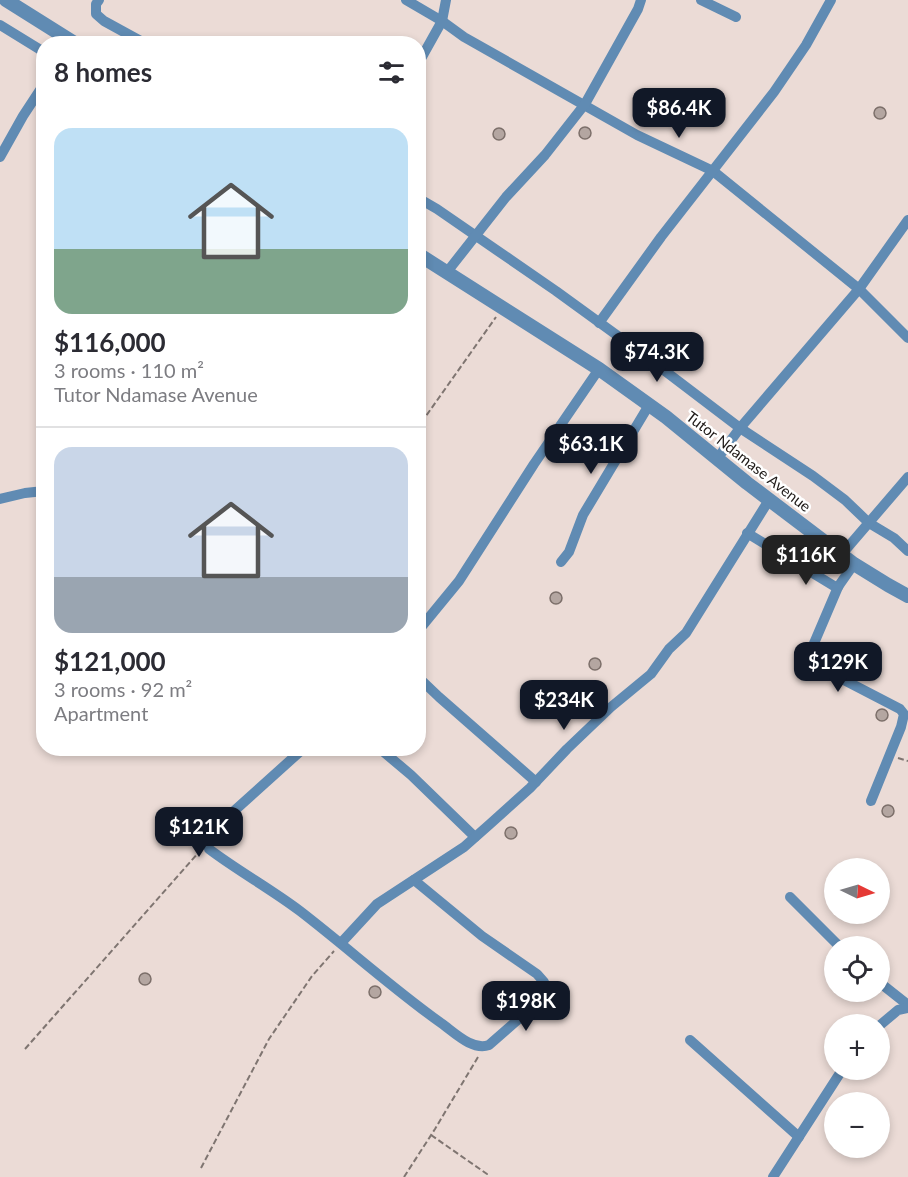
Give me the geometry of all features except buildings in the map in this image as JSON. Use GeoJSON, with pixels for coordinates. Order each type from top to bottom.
{"type":"FeatureCollection","features":[{"type":"Feature","properties":{"kind":"street"},"geometry":{"type":"LineString","coordinates":[[6,0],[63,36]]}},
{"type":"Feature","properties":{"kind":"street"},"geometry":{"type":"LineString","coordinates":[[99,0],[96,4],[96,14],[131,36]]}},
{"type":"Feature","properties":{"kind":"street"},"geometry":{"type":"LineString","coordinates":[[406,0],[464,37],[638,135],[713,171],[859,289],[908,338]]}},
{"type":"Feature","properties":{"kind":"street"},"geometry":{"type":"LineString","coordinates":[[426,50],[442,21],[446,0]]}},
{"type":"Feature","properties":{"kind":"street"},"geometry":{"type":"LineString","coordinates":[[447,272],[506,197],[545,155],[585,104],[641,0]]}},
{"type":"Feature","properties":{"kind":"street"},"geometry":{"type":"LineString","coordinates":[[701,0],[736,17]]}},
{"type":"Feature","properties":{"kind":"street"},"geometry":{"type":"LineString","coordinates":[[599,323],[661,237],[774,92],[806,45],[831,0]]}},
{"type":"Feature","properties":{"kind":"street"},"geometry":{"type":"LineString","coordinates":[[0,25],[36,47]]}},
{"type":"Feature","properties":{"kind":"street"},"geometry":{"type":"LineString","coordinates":[[0,157],[36,96]]}},
{"type":"Feature","properties":{"kind":"street"},"geometry":{"type":"LineString","coordinates":[[426,203],[476,235],[599,323],[740,428],[813,476],[845,500],[869,523],[894,538],[908,551]]}},
{"type":"Feature","properties":{"kind":"street"},"geometry":{"type":"LineString","coordinates":[[717,459],[740,428],[859,289],[908,220]]}},
{"type":"Feature","properties":{"kind":"street","name":"Tutor Ndamase Avenue"},"geometry":{"type":"LineString","coordinates":[[426,259],[599,369],[666,417],[768,500],[854,564],[908,596]]}},
{"type":"Feature","properties":{"kind":"street"},"geometry":{"type":"LineString","coordinates":[[426,622],[459,581],[534,464],[599,369]]}},
{"type":"Feature","properties":{"kind":"street"},"geometry":{"type":"LineString","coordinates":[[561,562],[569,552],[583,515],[649,405]]}},
{"type":"Feature","properties":{"kind":"street"},"geometry":{"type":"LineString","coordinates":[[842,554],[908,477]]}},
{"type":"Feature","properties":{"kind":"street"},"geometry":{"type":"LineString","coordinates":[[0,499],[36,492]]}},
{"type":"Feature","properties":{"kind":"street"},"geometry":{"type":"LineString","coordinates":[[341,943],[377,904],[476,837],[536,782],[611,707],[651,674],[669,650],[686,633],[768,500]]}},
{"type":"Feature","properties":{"kind":"street"},"geometry":{"type":"LineString","coordinates":[[747,533],[831,585],[838,587]]}},
{"type":"Feature","properties":{"kind":"street"},"geometry":{"type":"LineString","coordinates":[[854,564],[838,587],[812,648],[811,658],[819,667],[900,709],[904,714],[901,727],[871,801]]}},
{"type":"Feature","properties":{"kind":"street"},"geometry":{"type":"LineString","coordinates":[[426,685],[536,782]]}},
{"type":"Feature","properties":{"kind":"street"},"geometry":{"type":"LineString","coordinates":[[295,756],[214,829],[209,835],[207,843],[209,849],[283,898],[424,1010],[467,1041],[479,1047],[489,1045],[542,997],[544,982],[537,974],[482,936],[414,880]]}},
{"type":"Feature","properties":{"kind":"street"},"geometry":{"type":"LineString","coordinates":[[388,756],[476,837]]}},
{"type":"Feature","properties":{"kind":"street"},"geometry":{"type":"LineString","coordinates":[[790,897],[830,936]]}},
{"type":"Feature","properties":{"kind":"street"},"geometry":{"type":"LineString","coordinates":[[890,991],[908,1007]]}},
{"type":"Feature","properties":{"kind":"street"},"geometry":{"type":"LineString","coordinates":[[890,1017],[898,1010],[908,1007]]}},
{"type":"Feature","properties":{"kind":"street"},"geometry":{"type":"LineString","coordinates":[[690,1040],[799,1137]]}},
{"type":"Feature","properties":{"kind":"street"},"geometry":{"type":"LineString","coordinates":[[773,1177],[836,1080]]}},
{"type":"Feature","properties":{"kind":"path"},"geometry":{"type":"LineString","coordinates":[[426,416],[503,307]]}},
{"type":"Feature","properties":{"kind":"path"},"geometry":{"type":"LineString","coordinates":[[25,1049],[207,843]]}},
{"type":"Feature","properties":{"kind":"path"},"geometry":{"type":"LineString","coordinates":[[201,1168],[269,1039],[312,976],[341,943]]}},
{"type":"Feature","properties":{"kind":"path"},"geometry":{"type":"LineString","coordinates":[[404,1177],[484,1047]]}},
{"type":"Feature","properties":{"kind":"path"},"geometry":{"type":"LineString","coordinates":[[431,1135],[488,1174],[487,1177]]}}]}
